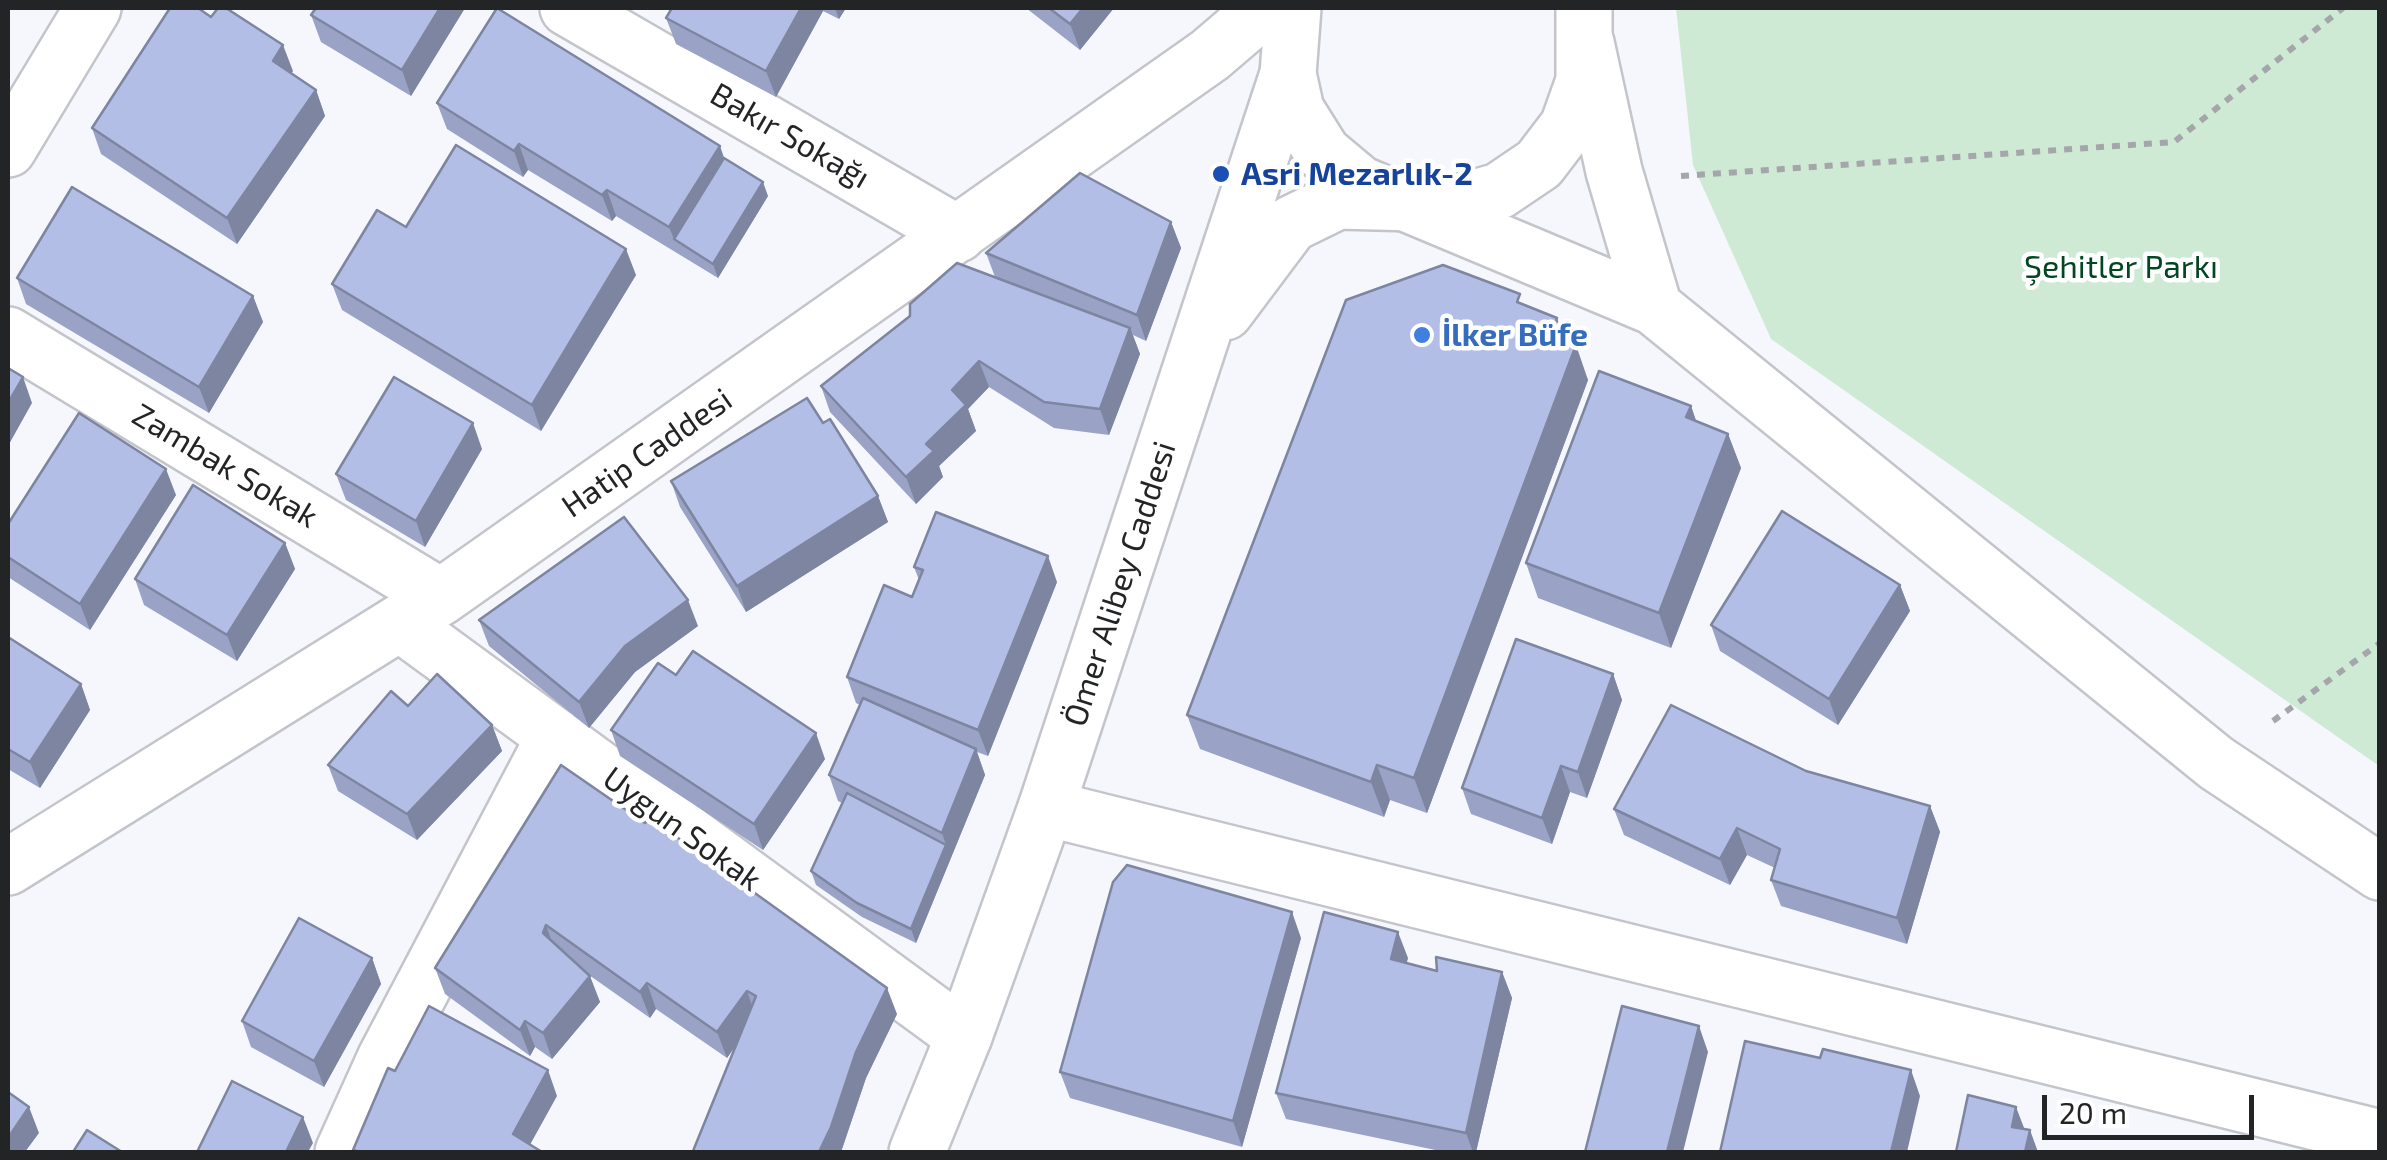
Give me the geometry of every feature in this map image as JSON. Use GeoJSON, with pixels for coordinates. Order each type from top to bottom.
{"type":"FeatureCollection","features":[{"type":"Feature","properties":{"kind":"street"},"geometry":{"type":"LineString","coordinates":[[8,149],[93,8]]}},
{"type":"Feature","properties":{"kind":"street","name":"Bakır Sokağı"},"geometry":{"type":"LineString","coordinates":[[568,8],[630,22],[958,234]]}},
{"type":"Feature","properties":{"kind":"street","name":"Hatip Caddesi"},"geometry":{"type":"LineString","coordinates":[[8,867],[421,610],[1210,55],[1265,8]]}},
{"type":"Feature","properties":{"kind":"street","name":"Ömer Alibey Caddesi"},"geometry":{"type":"LineString","coordinates":[[916,1152],[964,1036],[1046,808],[1288,74],[1293,8]]}},
{"type":"Feature","properties":{"kind":"street"},"geometry":{"type":"LineString","coordinates":[[1196,352],[1291,224],[1338,201],[1453,204],[1499,191],[1539,164],[1568,126],[1584,80],[1581,16]]}},
{"type":"Feature","properties":{"kind":"street"},"geometry":{"type":"LineString","coordinates":[[1581,16],[1614,171],[1654,306]]}},
{"type":"Feature","properties":{"kind":"street"},"geometry":{"type":"LineString","coordinates":[[1288,74],[1296,110],[1324,153],[1360,184],[1654,306],[2216,764],[2380,872]]}},
{"type":"Feature","properties":{"kind":"street","name":"Zambak Sokak"},"geometry":{"type":"LineString","coordinates":[[8,335],[421,610]]}},
{"type":"Feature","properties":{"kind":"street","name":"Uygun Sokak"},"geometry":{"type":"LineString","coordinates":[[421,610],[555,736],[964,1036]]}},
{"type":"Feature","properties":{"kind":"street"},"geometry":{"type":"LineString","coordinates":[[342,1152],[385,1059],[555,736]]}},
{"type":"Feature","properties":{"kind":"street"},"geometry":{"type":"LineString","coordinates":[[1046,808],[2380,1138]]}},
{"type":"Feature","properties":{"kind":"path"},"geometry":{"type":"LineString","coordinates":[[1670,177],[2174,142],[2343,8]]}},
{"type":"Feature","properties":{"kind":"path"},"geometry":{"type":"LineString","coordinates":[[2216,764],[2380,643]]}},
{"type":"Feature","properties":{"kind":"green space","name":"Şehitler Parkı"},"geometry":{"type":"Polygon","coordinates":[[[1676,8],[2379,8],[2379,766],[1771,339],[1693,165],[1676,8]]]}},
{"type":"Feature","properties":{"kind":"building"},"geometry":{"type":"Polygon","coordinates":[[[170,8],[198,8],[211,17],[218,8],[226,8],[283,45],[273,61],[316,90],[227,218],[92,128],[170,8]]]}},
{"type":"Feature","properties":{"kind":"building"},"geometry":{"type":"Polygon","coordinates":[[[316,8],[440,8],[402,70],[311,15],[316,8]]]}},
{"type":"Feature","properties":{"kind":"building"},"geometry":{"type":"Polygon","coordinates":[[[497,8],[720,146],[669,227],[607,190],[602,195],[519,144],[514,151],[437,103],[497,8]]]}},
{"type":"Feature","properties":{"kind":"building"},"geometry":{"type":"Polygon","coordinates":[[[672,8],[801,8],[766,71],[666,18],[672,8]]]}},
{"type":"Feature","properties":{"kind":"building"},"geometry":{"type":"Polygon","coordinates":[[[1049,8],[1083,8],[1070,24],[1049,8]]]}},
{"type":"Feature","properties":{"kind":"building"},"geometry":{"type":"Polygon","coordinates":[[[456,145],[626,249],[532,405],[332,284],[377,210],[406,227],[456,145]]]}},
{"type":"Feature","properties":{"kind":"building"},"geometry":{"type":"Polygon","coordinates":[[[724,158],[763,182],[713,264],[674,239],[724,158]]]}},
{"type":"Feature","properties":{"kind":"building"},"geometry":{"type":"Polygon","coordinates":[[[1080,173],[1171,222],[1137,315],[986,253],[1080,173]]]}},
{"type":"Feature","properties":{"kind":"building"},"geometry":{"type":"Polygon","coordinates":[[[72,187],[253,296],[199,387],[17,278],[72,187]]]}},
{"type":"Feature","properties":{"kind":"building"},"geometry":{"type":"Polygon","coordinates":[[[957,263],[1130,328],[1100,409],[1044,402],[979,361],[952,390],[966,405],[926,444],[934,451],[906,477],[821,386],[910,316],[910,304],[957,263]]]}},
{"type":"Feature","properties":{"kind":"building"},"geometry":{"type":"Polygon","coordinates":[[[1443,265],[1520,294],[1517,302],[1557,318],[1550,335],[1576,345],[1414,778],[1377,765],[1371,782],[1187,715],[1346,300],[1443,265]]]}},
{"type":"Feature","properties":{"kind":"building"},"geometry":{"type":"Polygon","coordinates":[[[8,368],[23,377],[8,403],[8,368]]]}},
{"type":"Feature","properties":{"kind":"building"},"geometry":{"type":"Polygon","coordinates":[[[1599,371],[1691,406],[1686,417],[1728,434],[1659,613],[1526,563],[1599,371]]]}},
{"type":"Feature","properties":{"kind":"building"},"geometry":{"type":"Polygon","coordinates":[[[394,377],[473,423],[416,521],[336,474],[394,377]]]}},
{"type":"Feature","properties":{"kind":"building"},"geometry":{"type":"Polygon","coordinates":[[[807,398],[823,423],[830,419],[878,496],[737,586],[671,481],[807,398]]]}},
{"type":"Feature","properties":{"kind":"building"},"geometry":{"type":"Polygon","coordinates":[[[79,413],[166,469],[80,604],[8,557],[8,524],[79,413]]]}},
{"type":"Feature","properties":{"kind":"building"},"geometry":{"type":"Polygon","coordinates":[[[193,485],[285,543],[227,635],[135,579],[193,485]]]}},
{"type":"Feature","properties":{"kind":"building"},"geometry":{"type":"Polygon","coordinates":[[[1782,511],[1900,585],[1829,699],[1711,625],[1782,511]]]}},
{"type":"Feature","properties":{"kind":"building"},"geometry":{"type":"Polygon","coordinates":[[[936,512],[1048,556],[978,730],[847,677],[884,585],[912,597],[923,570],[914,567],[936,512]]]}},
{"type":"Feature","properties":{"kind":"building"},"geometry":{"type":"Polygon","coordinates":[[[624,517],[688,600],[625,646],[579,702],[479,620],[624,517]]]}},
{"type":"Feature","properties":{"kind":"building"},"geometry":{"type":"Polygon","coordinates":[[[8,637],[81,684],[30,762],[8,749],[8,637]]]}},
{"type":"Feature","properties":{"kind":"building"},"geometry":{"type":"Polygon","coordinates":[[[1516,639],[1613,674],[1578,772],[1561,766],[1542,818],[1462,788],[1516,639]]]}},
{"type":"Feature","properties":{"kind":"building"},"geometry":{"type":"Polygon","coordinates":[[[693,651],[816,733],[754,824],[611,730],[658,663],[676,675],[693,651]]]}},
{"type":"Feature","properties":{"kind":"building"},"geometry":{"type":"Polygon","coordinates":[[[437,674],[492,725],[407,814],[328,765],[391,691],[408,706],[437,674]]]}},
{"type":"Feature","properties":{"kind":"building"},"geometry":{"type":"Polygon","coordinates":[[[863,698],[976,749],[942,833],[829,775],[863,698]]]}},
{"type":"Feature","properties":{"kind":"building"},"geometry":{"type":"Polygon","coordinates":[[[1671,705],[1806,771],[1930,806],[1897,918],[1771,880],[1780,849],[1737,828],[1720,859],[1614,809],[1671,705]]]}},
{"type":"Feature","properties":{"kind":"building"},"geometry":{"type":"Polygon","coordinates":[[[561,765],[645,823],[649,817],[887,988],[856,1052],[819,1152],[693,1151],[756,996],[747,991],[717,1032],[647,983],[640,992],[546,925],[543,933],[590,976],[543,1033],[525,1021],[520,1030],[435,968],[561,765]]]}},
{"type":"Feature","properties":{"kind":"building"},"geometry":{"type":"Polygon","coordinates":[[[847,793],[946,845],[911,929],[857,903],[811,871],[847,793]]]}},
{"type":"Feature","properties":{"kind":"building"},"geometry":{"type":"Polygon","coordinates":[[[1127,865],[1292,912],[1233,1121],[1060,1072],[1113,882],[1127,865]]]}},
{"type":"Feature","properties":{"kind":"building"},"geometry":{"type":"Polygon","coordinates":[[[1324,912],[1398,932],[1391,959],[1437,971],[1436,957],[1502,972],[1466,1133],[1276,1093],[1324,912]]]}},
{"type":"Feature","properties":{"kind":"building"},"geometry":{"type":"Polygon","coordinates":[[[299,918],[372,958],[314,1061],[242,1021],[299,918]]]}},
{"type":"Feature","properties":{"kind":"building"},"geometry":{"type":"Polygon","coordinates":[[[429,1006],[548,1070],[513,1134],[542,1152],[353,1150],[388,1068],[395,1071],[429,1006]]]}},
{"type":"Feature","properties":{"kind":"building"},"geometry":{"type":"Polygon","coordinates":[[[1622,1006],[1699,1026],[1667,1152],[1585,1152],[1622,1006]]]}},
{"type":"Feature","properties":{"kind":"building"},"geometry":{"type":"Polygon","coordinates":[[[1745,1041],[1820,1058],[1823,1049],[1911,1070],[1891,1152],[1720,1152],[1745,1041]]]}},
{"type":"Feature","properties":{"kind":"building"},"geometry":{"type":"Polygon","coordinates":[[[232,1081],[303,1117],[286,1152],[197,1152],[232,1081]]]}},
{"type":"Feature","properties":{"kind":"building"},"geometry":{"type":"Polygon","coordinates":[[[8,1092],[29,1107],[8,1138],[8,1092]]]}},
{"type":"Feature","properties":{"kind":"building"},"geometry":{"type":"Polygon","coordinates":[[[1968,1095],[2016,1107],[2012,1127],[2030,1130],[2025,1152],[1956,1152],[1968,1095]]]}},
{"type":"Feature","properties":{"kind":"building"},"geometry":{"type":"Polygon","coordinates":[[[87,1130],[122,1152],[73,1152],[87,1130]]]}},
{"type":"Feature","properties":{"kind":"place","name":"Asri Mezarlık-2"},"geometry":{"type":"Point","coordinates":[1221,174]}},
{"type":"Feature","properties":{"kind":"place","name":"İlker Büfe"},"geometry":{"type":"Point","coordinates":[1422,335]}}]}
